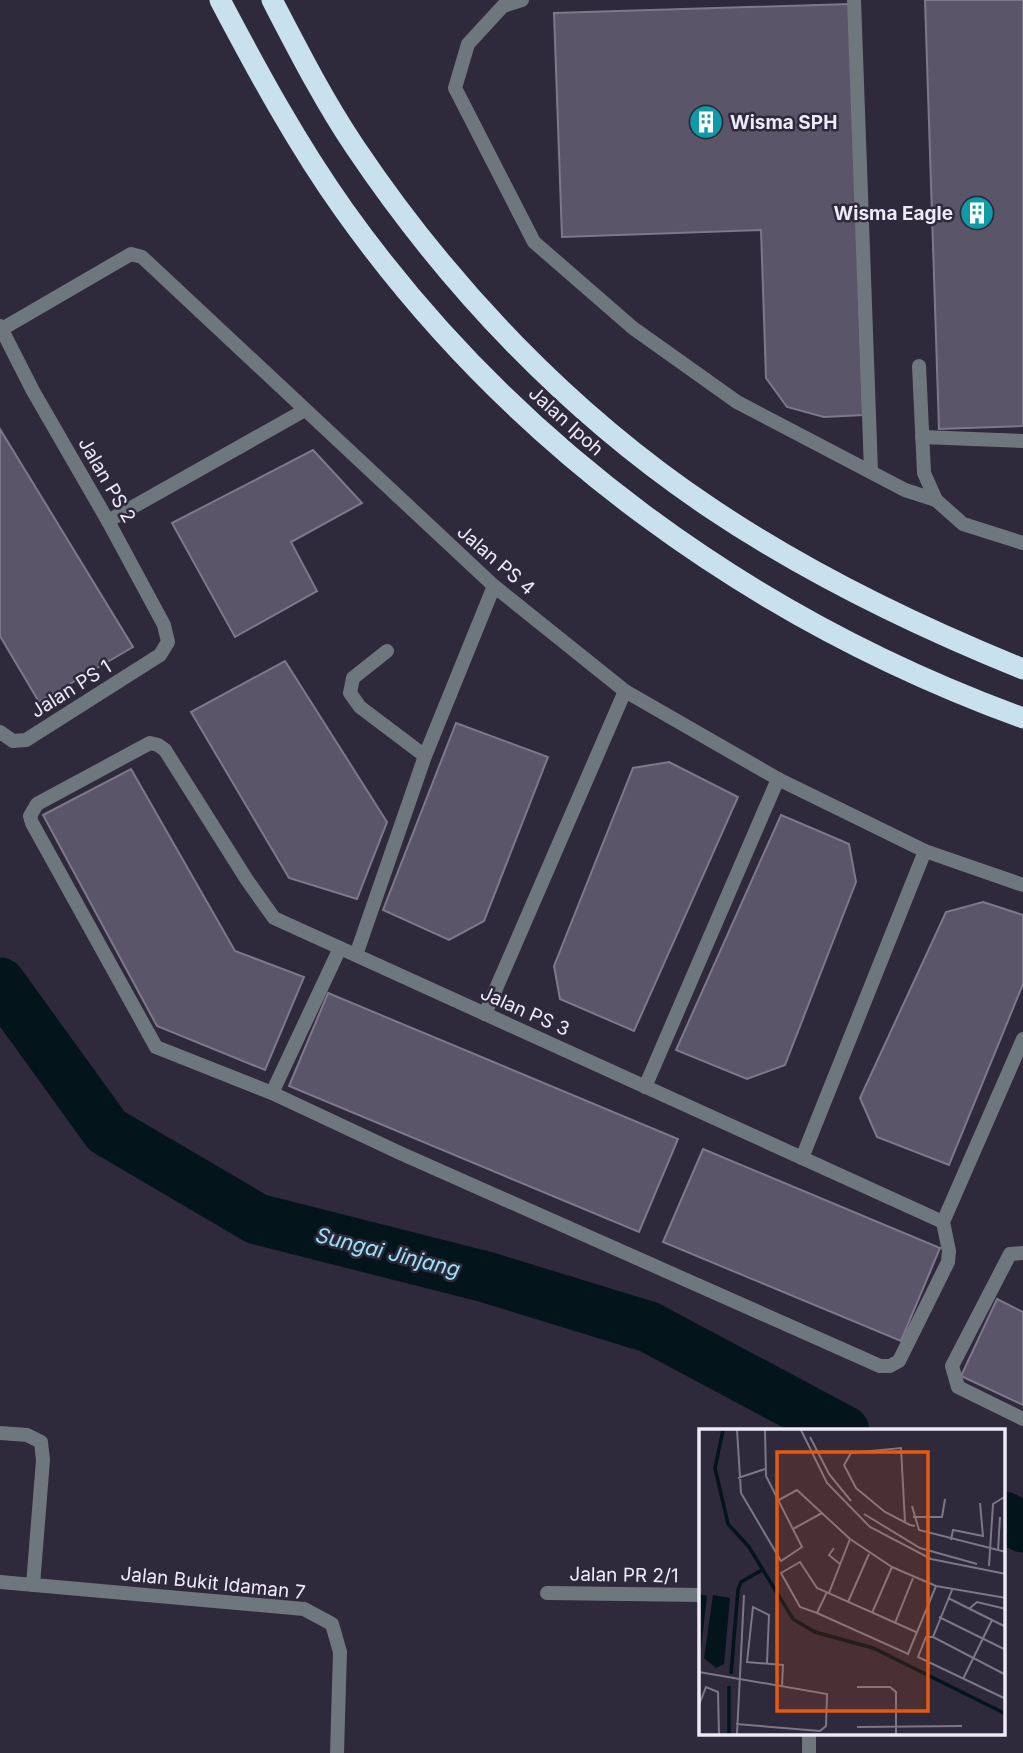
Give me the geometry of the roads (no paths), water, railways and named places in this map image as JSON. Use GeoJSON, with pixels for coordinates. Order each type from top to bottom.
{"type":"FeatureCollection","features":[{"type":"Feature","properties":{"kind":"highway","name":"Jalan Ipoh"},"geometry":{"type":"LineString","coordinates":[[220,0],[265,85],[343,209],[409,293],[516,408],[631,507],[726,572],[860,648],[1023,718]]}},
{"type":"Feature","properties":{"kind":"highway","name":"Jalan Ipoh"},"geometry":{"type":"LineString","coordinates":[[272,0],[306,65],[355,147],[414,227],[478,305],[546,375],[618,440],[708,506],[791,558],[879,606],[1023,669]]}},
{"type":"Feature","properties":{"kind":"street"},"geometry":{"type":"LineString","coordinates":[[522,0],[503,6],[468,44],[455,88],[534,242],[633,327],[737,402],[905,490],[936,499]]}},
{"type":"Feature","properties":{"kind":"street"},"geometry":{"type":"LineString","coordinates":[[854,0],[871,471]]}},
{"type":"Feature","properties":{"kind":"street","name":"Jalan PS 4"},"geometry":{"type":"LineString","coordinates":[[1,327],[131,254],[138,255],[494,586],[625,691],[778,779],[925,851],[1023,886]]}},
{"type":"Feature","properties":{"kind":"street","name":"Jalan PS 2"},"geometry":{"type":"LineString","coordinates":[[1,327],[33,391],[164,625],[169,642],[160,654]]}},
{"type":"Feature","properties":{"kind":"street"},"geometry":{"type":"LineString","coordinates":[[919,366],[924,473],[936,499],[963,524],[1023,543]]}},
{"type":"Feature","properties":{"kind":"street"},"geometry":{"type":"LineString","coordinates":[[108,521],[305,410]]}},
{"type":"Feature","properties":{"kind":"street"},"geometry":{"type":"LineString","coordinates":[[922,437],[1023,441]]}},
{"type":"Feature","properties":{"kind":"street"},"geometry":{"type":"LineString","coordinates":[[356,955],[425,756],[494,586]]}},
{"type":"Feature","properties":{"kind":"street"},"geometry":{"type":"LineString","coordinates":[[387,651],[353,678],[350,693],[360,707],[425,756]]}},
{"type":"Feature","properties":{"kind":"street","name":"Jalan PS 1"},"geometry":{"type":"LineString","coordinates":[[0,733],[13,741],[26,740],[160,654]]}},
{"type":"Feature","properties":{"kind":"street"},"geometry":{"type":"LineString","coordinates":[[485,1014],[625,691]]}},
{"type":"Feature","properties":{"kind":"street","name":"Jalan PS 3"},"geometry":{"type":"LineString","coordinates":[[272,1093],[156,1047],[32,823],[30,816],[37,804],[150,743],[158,745],[165,750],[274,918],[943,1222]]}},
{"type":"Feature","properties":{"kind":"street"},"geometry":{"type":"LineString","coordinates":[[645,1087],[778,779]]}},
{"type":"Feature","properties":{"kind":"street"},"geometry":{"type":"LineString","coordinates":[[802,1158],[925,851]]}},
{"type":"Feature","properties":{"kind":"street"},"geometry":{"type":"LineString","coordinates":[[340,948],[272,1093],[413,1159],[880,1366],[890,1366],[899,1361],[948,1262],[949,1251],[943,1222],[1023,1039]]}},
{"type":"Feature","properties":{"kind":"street"},"geometry":{"type":"LineString","coordinates":[[1023,1253],[1010,1254],[952,1366],[958,1387],[1023,1419]]}},
{"type":"Feature","properties":{"kind":"street"},"geometry":{"type":"LineString","coordinates":[[0,1433],[27,1436],[41,1442],[43,1460],[33,1585]]}},
{"type":"Feature","properties":{"kind":"street","name":"Jalan Bukit Idaman 7"},"geometry":{"type":"LineString","coordinates":[[0,1582],[304,1609],[319,1616],[332,1624],[340,1652],[337,1753]]}},
{"type":"Feature","properties":{"kind":"street","name":"Jalan PR 2/1"},"geometry":{"type":"LineString","coordinates":[[547,1593],[699,1595]]}},
{"type":"Feature","properties":{"kind":"waterway","name":"Sungai Jinjang"},"geometry":{"type":"LineString","coordinates":[[0,983],[107,1131],[257,1219],[486,1277],[649,1327],[840,1429]]}},
{"type":"Feature","properties":{"kind":"waterway","name":"Sungai Jinjang"},"geometry":{"type":"LineString","coordinates":[[1006,1518],[1023,1527]]}},
{"type":"Feature","properties":{"kind":"place","name":"Wisma SPH"},"geometry":{"type":"Point","coordinates":[706,122]}},
{"type":"Feature","properties":{"kind":"place","name":"Wisma Eagle"},"geometry":{"type":"Point","coordinates":[977,213]}}]}
